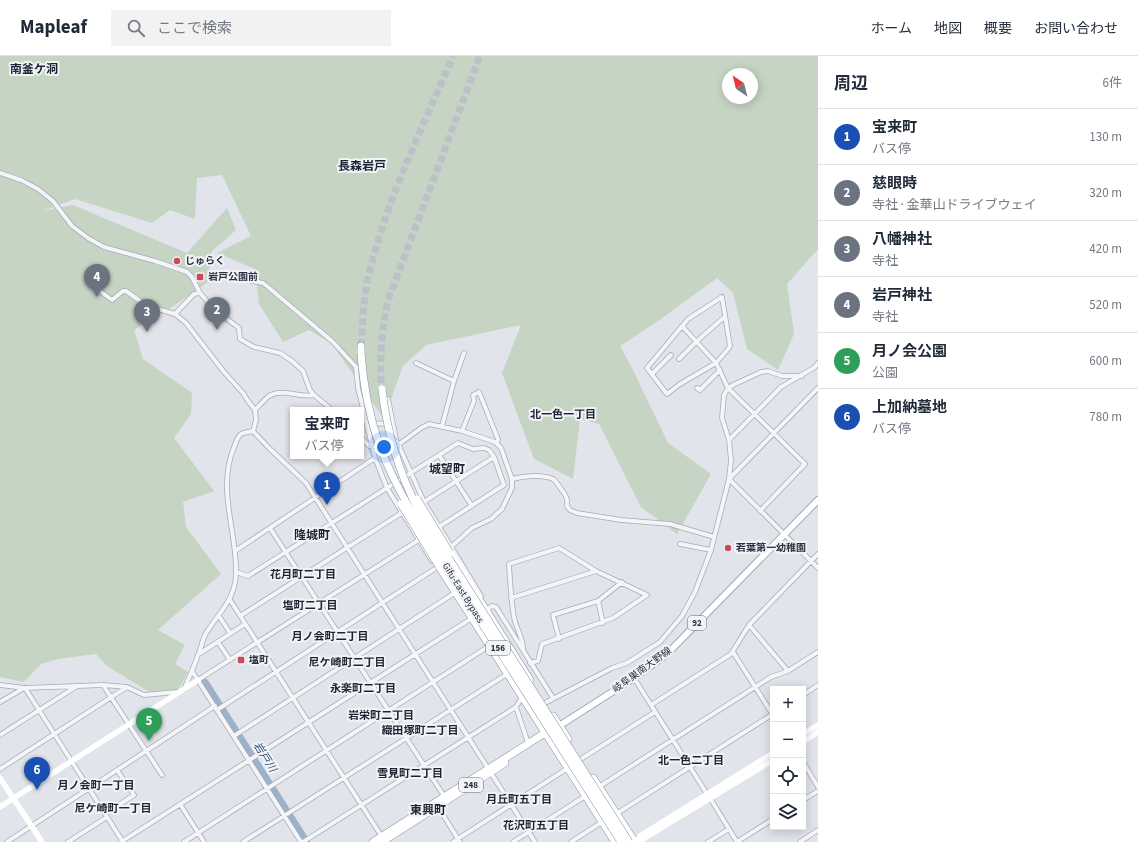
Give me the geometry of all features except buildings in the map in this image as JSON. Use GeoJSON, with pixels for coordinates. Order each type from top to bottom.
{"type":"FeatureCollection","features":[{"type":"Feature","properties":{"kind":"highway","name":"Gifu-East Bypass"},"geometry":{"type":"LineString","coordinates":[[361,350],[367,401],[381,451],[391,474],[408,506],[621,842]]}},
{"type":"Feature","properties":{"kind":"highway","name":"Gifu-East Bypass"},"geometry":{"type":"LineString","coordinates":[[382,386],[388,429],[397,462],[411,497],[427,526],[629,842]]}},
{"type":"Feature","properties":{"kind":"highway","name":"156"},"geometry":{"type":"LineString","coordinates":[[381,451],[380,456],[383,466],[402,506],[438,568],[615,842]]}},
{"type":"Feature","properties":{"kind":"highway","name":"156"},"geometry":{"type":"LineString","coordinates":[[397,462],[402,467],[410,486],[451,549],[486,610],[580,759],[636,842]]}},
{"type":"Feature","properties":{"kind":"highway","name":"248"},"geometry":{"type":"LineString","coordinates":[[384,840],[444,796],[559,726]]}},
{"type":"Feature","properties":{"kind":"highway","name":"248"},"geometry":{"type":"LineString","coordinates":[[373,842],[384,840],[438,807],[528,743],[546,734]]}},
{"type":"Feature","properties":{"kind":"main road","name":"岐阜巣南大野線"},"geometry":{"type":"LineString","coordinates":[[559,726],[634,678],[667,654],[818,500]]}},
{"type":"Feature","properties":{"kind":"street"},"geometry":{"type":"LineString","coordinates":[[0,173],[20,180],[38,189],[53,201],[72,226],[104,247],[155,261],[187,272],[192,277],[200,293],[214,309],[239,328],[240,339],[254,347],[280,354],[292,361],[303,371],[310,390],[328,407]]}},
{"type":"Feature","properties":{"kind":"street"},"geometry":{"type":"LineString","coordinates":[[252,281],[263,283],[268,286],[333,342],[356,367],[358,388],[363,407]]}},
{"type":"Feature","properties":{"kind":"street"},"geometry":{"type":"LineString","coordinates":[[100,291],[112,300],[126,290],[140,301],[158,309],[175,314],[186,323],[255,410],[256,420],[253,431]]}},
{"type":"Feature","properties":{"kind":"street"},"geometry":{"type":"LineString","coordinates":[[175,314],[194,294],[200,293]]}},
{"type":"Feature","properties":{"kind":"street"},"geometry":{"type":"LineString","coordinates":[[722,297],[730,345],[716,363],[680,384],[667,394],[647,368],[682,326],[688,319],[722,297]]}},
{"type":"Feature","properties":{"kind":"street"},"geometry":{"type":"LineString","coordinates":[[679,359],[696,342],[725,318]]}},
{"type":"Feature","properties":{"kind":"street"},"geometry":{"type":"LineString","coordinates":[[682,326],[716,363],[728,388],[805,464],[760,511]]}},
{"type":"Feature","properties":{"kind":"street"},"geometry":{"type":"LineString","coordinates":[[442,426],[454,381],[464,353]]}},
{"type":"Feature","properties":{"kind":"street"},"geometry":{"type":"LineString","coordinates":[[652,374],[671,355]]}},
{"type":"Feature","properties":{"kind":"street"},"geometry":{"type":"LineString","coordinates":[[416,363],[454,381]]}},
{"type":"Feature","properties":{"kind":"street"},"geometry":{"type":"LineString","coordinates":[[729,440],[781,387],[802,376],[815,367],[818,363]]}},
{"type":"Feature","properties":{"kind":"street"},"geometry":{"type":"LineString","coordinates":[[697,388],[700,390],[720,370]]}},
{"type":"Feature","properties":{"kind":"street"},"geometry":{"type":"LineString","coordinates":[[545,703],[612,668],[627,663],[660,642],[682,616],[695,592],[711,550],[729,479],[732,460],[729,440],[722,418],[723,397],[728,388],[761,372],[768,371],[782,376],[802,376]]}},
{"type":"Feature","properties":{"kind":"street"},"geometry":{"type":"LineString","coordinates":[[729,479],[818,388]]}},
{"type":"Feature","properties":{"kind":"street"},"geometry":{"type":"LineString","coordinates":[[462,431],[474,401],[473,395],[479,392],[498,439],[497,443]]}},
{"type":"Feature","properties":{"kind":"street"},"geometry":{"type":"LineString","coordinates":[[255,410],[269,396],[276,393],[302,396],[314,395]]}},
{"type":"Feature","properties":{"kind":"street"},"geometry":{"type":"LineString","coordinates":[[388,399],[392,424],[398,445],[424,502],[440,526],[451,549]]}},
{"type":"Feature","properties":{"kind":"street"},"geometry":{"type":"LineString","coordinates":[[364,411],[375,458],[387,488],[401,513],[438,568],[464,611],[472,619]]}},
{"type":"Feature","properties":{"kind":"street"},"geometry":{"type":"LineString","coordinates":[[367,423],[392,424]]}},
{"type":"Feature","properties":{"kind":"street"},"geometry":{"type":"LineString","coordinates":[[7,842],[146,751],[216,708],[234,699],[438,568],[451,549],[472,528],[491,519],[502,509],[512,488],[512,479],[501,448],[497,443],[462,431],[429,424],[398,445]]}},
{"type":"Feature","properties":{"kind":"street"},"geometry":{"type":"LineString","coordinates":[[253,431],[268,448],[306,483],[535,842]]}},
{"type":"Feature","properties":{"kind":"street"},"geometry":{"type":"LineString","coordinates":[[182,691],[192,671],[204,636],[230,600],[236,572],[235,551],[227,502],[226,482],[231,455],[238,438],[243,433],[253,431]]}},
{"type":"Feature","properties":{"kind":"street"},"geometry":{"type":"LineString","coordinates":[[364,440],[370,446],[373,446]]}},
{"type":"Feature","properties":{"kind":"street"},"geometry":{"type":"LineString","coordinates":[[0,807],[504,486],[494,456],[489,450],[484,448],[473,449],[458,443],[248,576],[236,572]]}},
{"type":"Feature","properties":{"kind":"street"},"geometry":{"type":"LineString","coordinates":[[439,455],[472,506]]}},
{"type":"Feature","properties":{"kind":"street"},"geometry":{"type":"LineString","coordinates":[[240,616],[401,513],[424,502],[494,456]]}},
{"type":"Feature","properties":{"kind":"street"},"geometry":{"type":"LineString","coordinates":[[235,551],[316,499],[375,458]]}},
{"type":"Feature","properties":{"kind":"street"},"geometry":{"type":"LineString","coordinates":[[512,479],[524,476],[554,480],[565,494],[567,506],[570,510],[577,513],[621,520],[670,524],[714,537]]}},
{"type":"Feature","properties":{"kind":"street"},"geometry":{"type":"LineString","coordinates":[[729,479],[818,568]]}},
{"type":"Feature","properties":{"kind":"street"},"geometry":{"type":"LineString","coordinates":[[270,528],[444,796]]}},
{"type":"Feature","properties":{"kind":"street"},"geometry":{"type":"LineString","coordinates":[[680,544],[711,550]]}},
{"type":"Feature","properties":{"kind":"street"},"geometry":{"type":"LineString","coordinates":[[523,651],[523,644],[514,618],[509,564],[559,548],[596,571],[647,595],[619,615],[542,644],[538,661],[530,663]]}},
{"type":"Feature","properties":{"kind":"street"},"geometry":{"type":"LineString","coordinates":[[651,705],[733,652],[749,625],[818,554]]}},
{"type":"Feature","properties":{"kind":"street"},"geometry":{"type":"LineString","coordinates":[[511,598],[596,571]]}},
{"type":"Feature","properties":{"kind":"street"},"geometry":{"type":"LineString","coordinates":[[559,638],[553,616],[598,601],[622,582]]}},
{"type":"Feature","properties":{"kind":"street"},"geometry":{"type":"LineString","coordinates":[[234,735],[453,594]]}},
{"type":"Feature","properties":{"kind":"street"},"geometry":{"type":"LineString","coordinates":[[230,600],[384,840]]}},
{"type":"Feature","properties":{"kind":"street"},"geometry":{"type":"LineString","coordinates":[[598,601],[603,622]]}},
{"type":"Feature","properties":{"kind":"street"},"geometry":{"type":"LineString","coordinates":[[25,688],[122,842],[492,606],[496,607],[553,698]]}},
{"type":"Feature","properties":{"kind":"street"},"geometry":{"type":"LineString","coordinates":[[218,616],[230,633]]}},
{"type":"Feature","properties":{"kind":"street"},"geometry":{"type":"LineString","coordinates":[[198,655],[245,624]]}},
{"type":"Feature","properties":{"kind":"street"},"geometry":{"type":"LineString","coordinates":[[749,625],[788,670]]}},
{"type":"Feature","properties":{"kind":"street"},"geometry":{"type":"LineString","coordinates":[[218,642],[230,660]]}},
{"type":"Feature","properties":{"kind":"street"},"geometry":{"type":"LineString","coordinates":[[184,842],[489,646]]}},
{"type":"Feature","properties":{"kind":"street"},"geometry":{"type":"LineString","coordinates":[[733,652],[770,710]]}},
{"type":"Feature","properties":{"kind":"street"},"geometry":{"type":"LineString","coordinates":[[513,842],[770,677],[788,670],[818,652]]}},
{"type":"Feature","properties":{"kind":"street"},"geometry":{"type":"LineString","coordinates":[[192,671],[302,842],[516,707],[522,697]]}},
{"type":"Feature","properties":{"kind":"street"},"geometry":{"type":"LineString","coordinates":[[243,842],[507,674]]}},
{"type":"Feature","properties":{"kind":"street"},"geometry":{"type":"LineString","coordinates":[[634,678],[737,842],[770,821]]}},
{"type":"Feature","properties":{"kind":"street"},"geometry":{"type":"LineString","coordinates":[[0,685],[25,688],[103,685],[127,688],[144,695],[182,691]]}},
{"type":"Feature","properties":{"kind":"street"},"geometry":{"type":"LineString","coordinates":[[103,685],[162,775]]}},
{"type":"Feature","properties":{"kind":"street"},"geometry":{"type":"LineString","coordinates":[[0,735],[78,686]]}},
{"type":"Feature","properties":{"kind":"street"},"geometry":{"type":"LineString","coordinates":[[806,693],[818,686]]}},
{"type":"Feature","properties":{"kind":"street"},"geometry":{"type":"LineString","coordinates":[[0,702],[25,688]]}},
{"type":"Feature","properties":{"kind":"street"},"geometry":{"type":"LineString","coordinates":[[0,769],[127,688]]}},
{"type":"Feature","properties":{"kind":"street"},"geometry":{"type":"LineString","coordinates":[[516,707],[528,743]]}},
{"type":"Feature","properties":{"kind":"street"},"geometry":{"type":"LineString","coordinates":[[580,759],[655,712]]}},
{"type":"Feature","properties":{"kind":"street"},"geometry":{"type":"LineString","coordinates":[[616,814],[770,716]]}},
{"type":"Feature","properties":{"kind":"street"},"geometry":{"type":"LineString","coordinates":[[806,732],[818,725]]}},
{"type":"Feature","properties":{"kind":"street"},"geometry":{"type":"LineString","coordinates":[[806,740],[818,732]]}},
{"type":"Feature","properties":{"kind":"street"},"geometry":{"type":"LineString","coordinates":[[636,842],[770,755]]}},
{"type":"Feature","properties":{"kind":"street"},"geometry":{"type":"LineString","coordinates":[[708,796],[770,762]]}},
{"type":"Feature","properties":{"kind":"street"},"geometry":{"type":"LineString","coordinates":[[806,767],[818,787]]}},
{"type":"Feature","properties":{"kind":"street"},"geometry":{"type":"LineString","coordinates":[[453,842],[459,840],[511,804],[568,768]]}},
{"type":"Feature","properties":{"kind":"street"},"geometry":{"type":"LineString","coordinates":[[68,842],[134,795],[117,770]]}},
{"type":"Feature","properties":{"kind":"street"},"geometry":{"type":"LineString","coordinates":[[0,778],[42,842]]}},
{"type":"Feature","properties":{"kind":"street"},"geometry":{"type":"LineString","coordinates":[[806,798],[818,791]]}},
{"type":"Feature","properties":{"kind":"street"},"geometry":{"type":"LineString","coordinates":[[180,804],[204,842]]}},
{"type":"Feature","properties":{"kind":"street"},"geometry":{"type":"LineString","coordinates":[[438,807],[459,840]]}},
{"type":"Feature","properties":{"kind":"street"},"geometry":{"type":"LineString","coordinates":[[570,842],[602,822]]}},
{"type":"Feature","properties":{"kind":"street"},"geometry":{"type":"LineString","coordinates":[[708,842],[729,829]]}},
{"type":"Feature","properties":{"kind":"street"},"geometry":{"type":"LineString","coordinates":[[800,842],[818,830]]}},
{"type":"Feature","properties":{"kind":"green space"},"geometry":{"type":"Polygon","coordinates":[[[0,56],[818,56],[818,249],[787,284],[794,334],[778,370],[747,349],[733,293],[717,278],[658,321],[620,346],[668,443],[711,474],[677,534],[641,507],[599,424],[580,419],[573,479],[534,459],[502,373],[521,325],[426,345],[403,366],[384,419],[332,344],[309,330],[283,342],[259,304],[255,269],[217,253],[251,236],[222,175],[197,178],[195,219],[170,210],[152,223],[75,199],[42,211],[73,205],[187,253],[227,208],[236,230],[212,251],[207,283],[172,307],[134,330],[143,359],[192,393],[191,414],[174,438],[214,491],[183,502],[186,527],[221,574],[158,630],[185,645],[175,664],[188,672],[178,690],[151,693],[107,666],[96,654],[58,659],[41,664],[24,682],[0,677],[0,56]]]}},
{"type":"Feature","properties":{"kind":"waterway","name":"岩戸川"},"geometry":{"type":"LineString","coordinates":[[205,683],[306,842]]}},
{"type":"Feature","properties":{"kind":"tunnel"},"geometry":{"type":"LineString","coordinates":[[361,346],[366,292],[369,274],[377,246],[406,163],[453,56]]}},
{"type":"Feature","properties":{"kind":"tunnel"},"geometry":{"type":"LineString","coordinates":[[381,383],[382,342],[388,300],[480,56]]}},
{"type":"Feature","properties":{"kind":"place","name":"じゅらく"},"geometry":{"type":"Point","coordinates":[177,261]}},
{"type":"Feature","properties":{"kind":"place","name":"岩戸公園前"},"geometry":{"type":"Point","coordinates":[200,277]}},
{"type":"Feature","properties":{"kind":"place","name":"岩戸神社"},"geometry":{"type":"Point","coordinates":[97,297]}},
{"type":"Feature","properties":{"kind":"place","name":"慈眼時"},"geometry":{"type":"Point","coordinates":[217,330]}},
{"type":"Feature","properties":{"kind":"place","name":"八幡神社"},"geometry":{"type":"Point","coordinates":[147,332]}},
{"type":"Feature","properties":{"kind":"place","name":"宝来町"},"geometry":{"type":"Point","coordinates":[327,505]}},
{"type":"Feature","properties":{"kind":"place","name":"若葉第一幼稚園"},"geometry":{"type":"Point","coordinates":[728,548]}},
{"type":"Feature","properties":{"kind":"place","name":"塩町"},"geometry":{"type":"Point","coordinates":[241,660]}},
{"type":"Feature","properties":{"kind":"place","name":"月ノ会公園"},"geometry":{"type":"Point","coordinates":[149,741]}},
{"type":"Feature","properties":{"kind":"place","name":"上加納墓地"},"geometry":{"type":"Point","coordinates":[37,790]}},
{"type":"Feature","properties":{"kind":"district","name":"南釜ケ洞"},"geometry":{"type":"Point","coordinates":[34,69]}},
{"type":"Feature","properties":{"kind":"district","name":"長森岩戸"},"geometry":{"type":"Point","coordinates":[362,166]}},
{"type":"Feature","properties":{"kind":"district","name":"北一色一丁目"},"geometry":{"type":"Point","coordinates":[563,414]}},
{"type":"Feature","properties":{"kind":"district","name":"城望町"},"geometry":{"type":"Point","coordinates":[447,469]}},
{"type":"Feature","properties":{"kind":"district","name":"隆城町"},"geometry":{"type":"Point","coordinates":[312,535]}},
{"type":"Feature","properties":{"kind":"district","name":"花月町二丁目"},"geometry":{"type":"Point","coordinates":[303,574]}},
{"type":"Feature","properties":{"kind":"district","name":"塩町二丁目"},"geometry":{"type":"Point","coordinates":[310,605]}},
{"type":"Feature","properties":{"kind":"district","name":"月ノ会町二丁目"},"geometry":{"type":"Point","coordinates":[330,636]}},
{"type":"Feature","properties":{"kind":"district","name":"尼ケ崎町二丁目"},"geometry":{"type":"Point","coordinates":[347,662]}},
{"type":"Feature","properties":{"kind":"district","name":"永楽町二丁目"},"geometry":{"type":"Point","coordinates":[363,688]}},
{"type":"Feature","properties":{"kind":"district","name":"岩栄町二丁目"},"geometry":{"type":"Point","coordinates":[381,715]}},
{"type":"Feature","properties":{"kind":"district","name":"織田塚町二丁目"},"geometry":{"type":"Point","coordinates":[420,730]}},
{"type":"Feature","properties":{"kind":"district","name":"北一色二丁目"},"geometry":{"type":"Point","coordinates":[691,760]}},
{"type":"Feature","properties":{"kind":"district","name":"雪見町二丁目"},"geometry":{"type":"Point","coordinates":[410,773]}},
{"type":"Feature","properties":{"kind":"district","name":"月ノ会町一丁目"},"geometry":{"type":"Point","coordinates":[96,785]}},
{"type":"Feature","properties":{"kind":"district","name":"月丘町五丁目"},"geometry":{"type":"Point","coordinates":[519,799]}},
{"type":"Feature","properties":{"kind":"district","name":"尼ケ崎町一丁目"},"geometry":{"type":"Point","coordinates":[113,808]}},
{"type":"Feature","properties":{"kind":"district","name":"東興町"},"geometry":{"type":"Point","coordinates":[428,810]}},
{"type":"Feature","properties":{"kind":"district","name":"花沢町五丁目"},"geometry":{"type":"Point","coordinates":[536,825]}}]}
